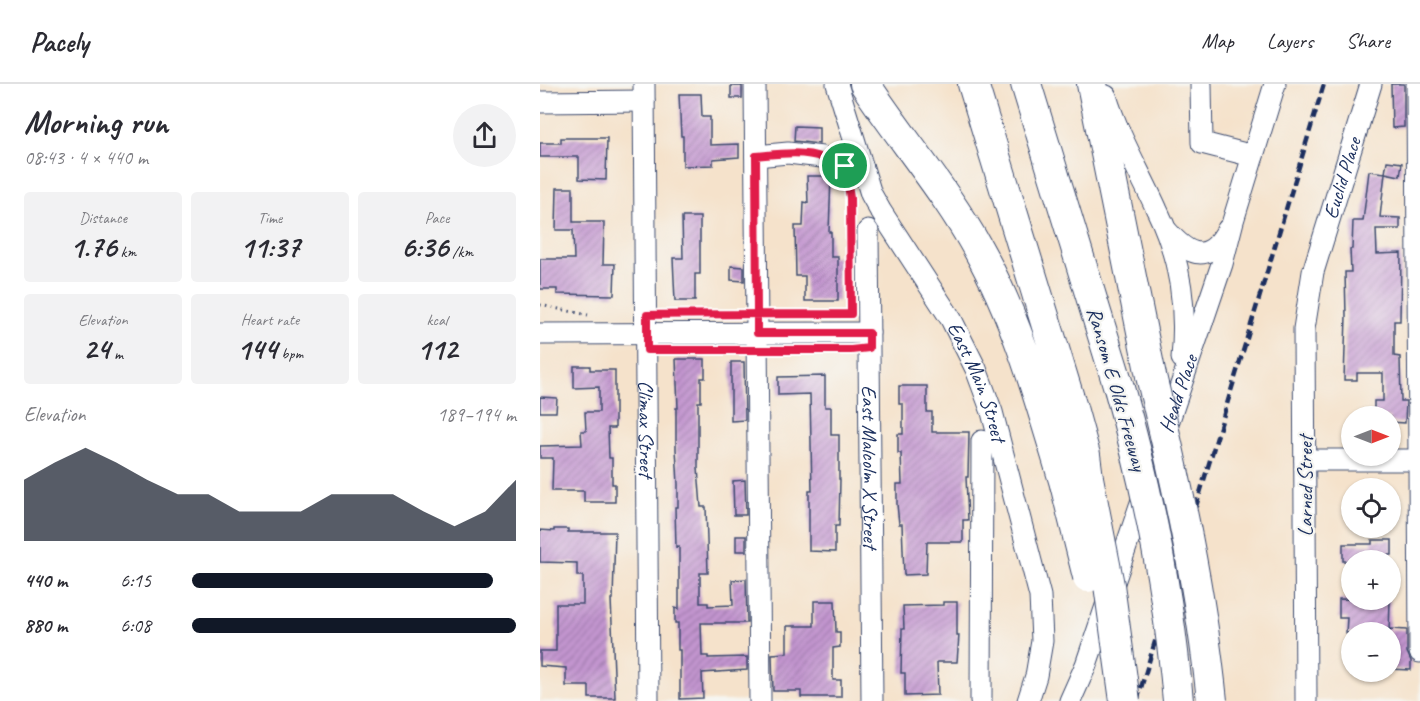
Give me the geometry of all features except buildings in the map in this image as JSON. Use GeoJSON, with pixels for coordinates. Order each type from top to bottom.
{"type":"FeatureCollection","features":[{"type":"Feature","properties":{"kind":"highway"},"geometry":{"type":"LineString","coordinates":[[865,84],[955,211],[994,279],[1009,314],[1030,374],[1077,481],[1111,595],[1125,701]]}},
{"type":"Feature","properties":{"kind":"highway"},"geometry":{"type":"LineString","coordinates":[[973,84],[1085,455],[1077,481],[1109,701]]}},
{"type":"Feature","properties":{"kind":"highway","name":"Ransom E Olds Freeway"},"geometry":{"type":"LineString","coordinates":[[1026,84],[1137,453],[1159,556],[1178,701]]}},
{"type":"Feature","properties":{"kind":"highway"},"geometry":{"type":"LineString","coordinates":[[1092,84],[1151,376],[1193,567],[1212,701]]}},
{"type":"Feature","properties":{"kind":"street"},"geometry":{"type":"LineString","coordinates":[[755,84],[760,701]]}},
{"type":"Feature","properties":{"kind":"street","name":"East Main Street"},"geometry":{"type":"LineString","coordinates":[[837,84],[853,166],[951,319],[976,369],[989,404],[1040,596],[1042,641],[1036,676],[1028,701]]}},
{"type":"Feature","properties":{"kind":"street"},"geometry":{"type":"LineString","coordinates":[[1102,84],[1120,136],[1166,230],[1179,273],[1184,316],[1182,360],[1174,403]]}},
{"type":"Feature","properties":{"kind":"street"},"geometry":{"type":"LineString","coordinates":[[1201,84],[1202,143],[1253,156]]}},
{"type":"Feature","properties":{"kind":"street","name":"Heald Place"},"geometry":{"type":"LineString","coordinates":[[1070,701],[1086,665],[1219,272],[1275,84]]}},
{"type":"Feature","properties":{"kind":"street","name":"Euclid Place"},"geometry":{"type":"LineString","coordinates":[[1313,272],[1371,84]]}},
{"type":"Feature","properties":{"kind":"street"},"geometry":{"type":"LineString","coordinates":[[1417,84],[1420,652]]}},
{"type":"Feature","properties":{"kind":"street"},"geometry":{"type":"LineString","coordinates":[[540,102],[644,93]]}},
{"type":"Feature","properties":{"kind":"street","name":"Climax Street"},"geometry":{"type":"LineString","coordinates":[[644,93],[648,701]]}},
{"type":"Feature","properties":{"kind":"street"},"geometry":{"type":"LineString","coordinates":[[756,156],[788,153],[822,158],[840,166],[853,166]]}},
{"type":"Feature","properties":{"kind":"street"},"geometry":{"type":"LineString","coordinates":[[1166,230],[1184,248],[1202,252],[1211,250],[1219,244],[1233,221]]}},
{"type":"Feature","properties":{"kind":"street","name":"East Malcolm X Street"},"geometry":{"type":"LineString","coordinates":[[859,232],[869,333],[872,701]]}},
{"type":"Feature","properties":{"kind":"street","name":"Larned Street"},"geometry":{"type":"LineString","coordinates":[[1306,701],[1304,329],[1313,272]]}},
{"type":"Feature","properties":{"kind":"street"},"geometry":{"type":"LineString","coordinates":[[540,334],[869,333]]}},
{"type":"Feature","properties":{"kind":"street"},"geometry":{"type":"LineString","coordinates":[[981,701],[982,441]]}},
{"type":"Feature","properties":{"kind":"street"},"geometry":{"type":"LineString","coordinates":[[1305,460],[1419,460]]}},
{"type":"Feature","properties":{"kind":"path"},"geometry":{"type":"LineString","coordinates":[[853,166],[850,198],[859,232]]}},
{"type":"Feature","properties":{"kind":"path"},"geometry":{"type":"LineString","coordinates":[[540,305],[590,315]]}},
{"type":"Feature","properties":{"kind":"railway"},"geometry":{"type":"LineString","coordinates":[[1137,701],[1324,84]]}},
{"type":"Feature","properties":{"kind":"route"},"geometry":{"type":"LineString","coordinates":[[845,166],[822,158],[788,153],[756,156],[757,315],[757,333],[869,333],[869,348],[851,350],[647,350],[647,315],[757,315],[851,314],[850,198],[845,166]]}}]}
